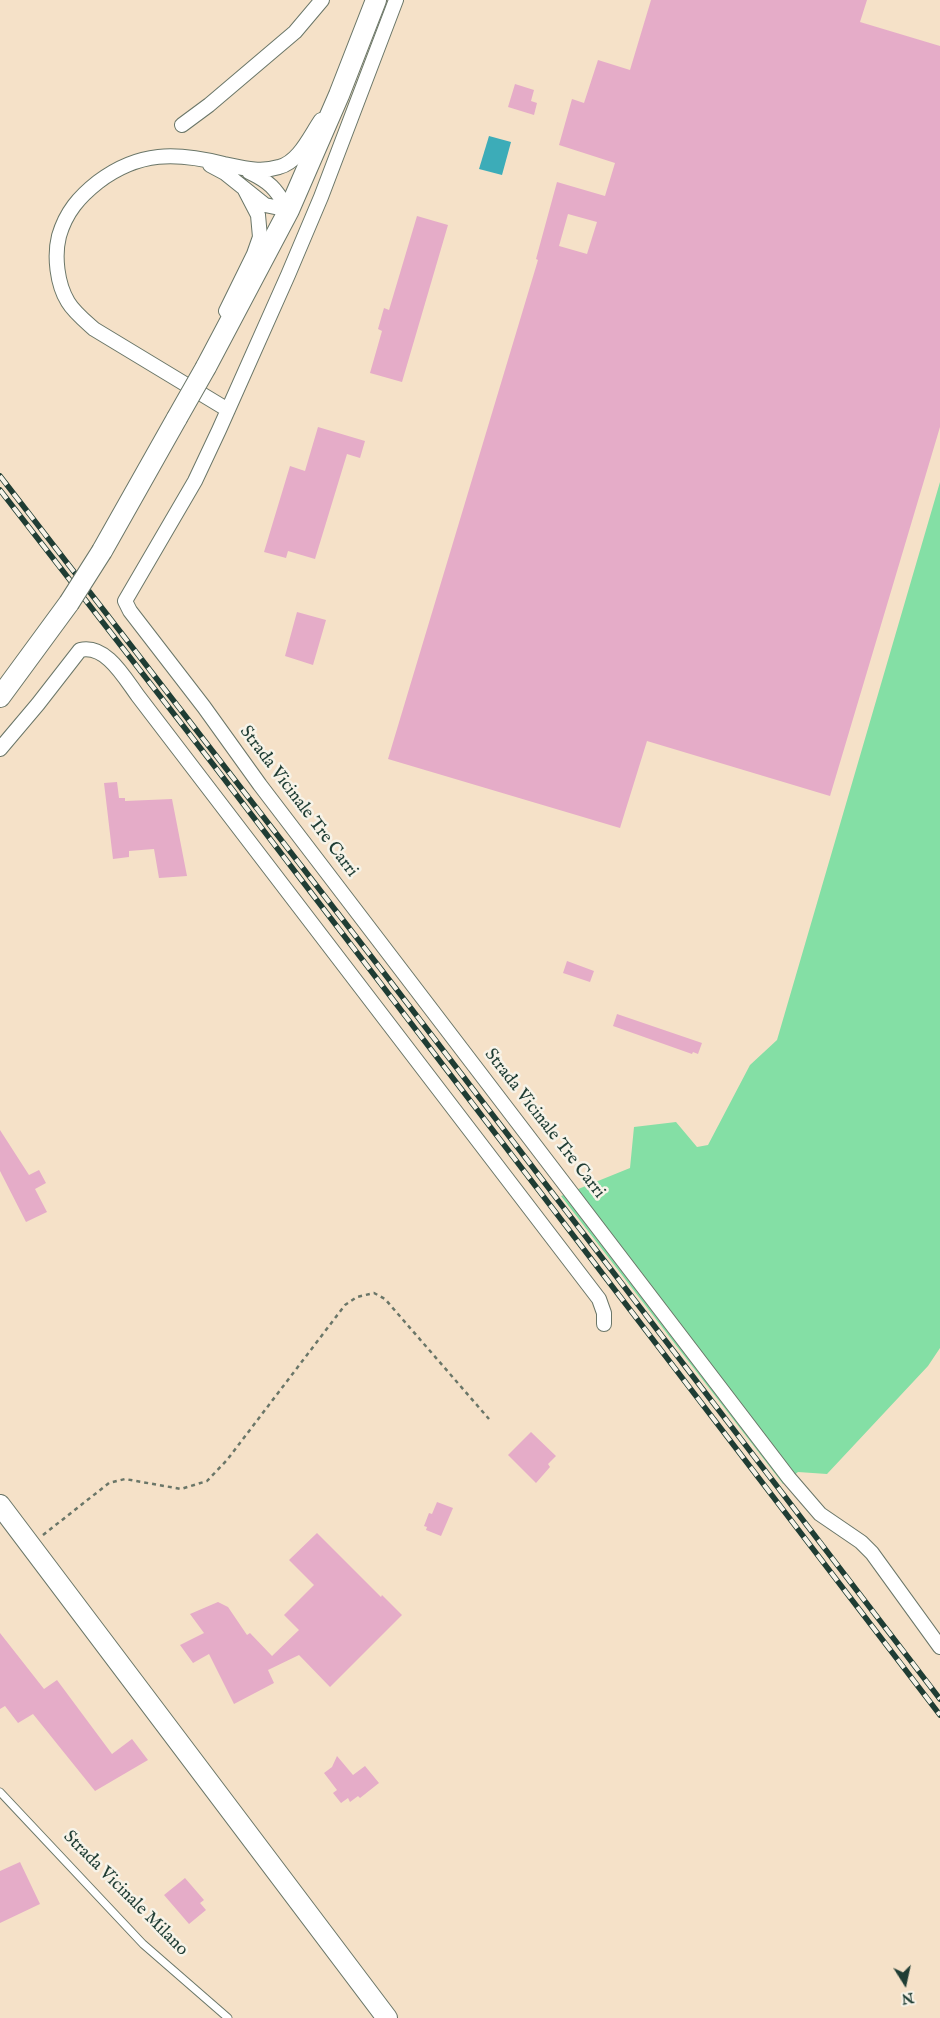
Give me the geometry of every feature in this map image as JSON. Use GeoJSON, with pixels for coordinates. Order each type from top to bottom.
{"type":"FeatureCollection","features":[{"type":"Feature","properties":{"kind":"main road"},"geometry":{"type":"LineString","coordinates":[[0,697],[69,603],[102,551],[206,367],[289,210],[339,95],[376,0]]}},
{"type":"Feature","properties":{"kind":"main road"},"geometry":{"type":"LineString","coordinates":[[0,1506],[387,2018]]}},
{"type":"Feature","properties":{"kind":"street"},"geometry":{"type":"LineString","coordinates":[[182,125],[209,105],[295,32],[322,0]]}},
{"type":"Feature","properties":{"kind":"street"},"geometry":{"type":"LineString","coordinates":[[339,95],[292,161],[282,167],[270,170],[248,170],[178,155],[160,156],[135,161],[114,171],[92,186],[68,211],[58,241],[58,274],[68,303],[94,329],[228,410],[317,206],[396,0]]}},
{"type":"Feature","properties":{"kind":"street"},"geometry":{"type":"LineString","coordinates":[[196,158],[225,173],[265,205],[289,210]]}},
{"type":"Feature","properties":{"kind":"street"},"geometry":{"type":"LineString","coordinates":[[238,167],[264,179],[275,188],[289,210]]}},
{"type":"Feature","properties":{"kind":"street"},"geometry":{"type":"LineString","coordinates":[[223,335],[227,307],[254,254],[260,237],[258,214],[245,190]]}},
{"type":"Feature","properties":{"kind":"street","name":"Strada Vicinale Tre Carri"},"geometry":{"type":"LineString","coordinates":[[228,410],[195,481],[124,601],[130,612],[789,1478],[820,1514],[861,1542],[872,1553],[940,1647]]}},
{"type":"Feature","properties":{"kind":"street"},"geometry":{"type":"LineString","coordinates":[[0,748],[38,704],[80,650],[88,648],[97,650],[116,667],[599,1300],[604,1313],[604,1324]]}},
{"type":"Feature","properties":{"kind":"lane","name":"Strada Vicinale Milano"},"geometry":{"type":"LineString","coordinates":[[0,1792],[144,1944],[228,2018]]}},
{"type":"Feature","properties":{"kind":"path"},"geometry":{"type":"LineString","coordinates":[[30,1545],[108,1483],[125,1479],[180,1489],[207,1481],[227,1460],[345,1305],[357,1296],[374,1293],[385,1299],[489,1419]]}},
{"type":"Feature","properties":{"kind":"green space"},"geometry":{"type":"Polygon","coordinates":[[[940,482],[940,1348],[928,1366],[827,1474],[798,1472],[783,1484],[561,1196],[630,1168],[634,1127],[676,1122],[697,1147],[708,1145],[750,1065],[777,1040],[940,482]]]}},
{"type":"Feature","properties":{"kind":"water"},"geometry":{"type":"Polygon","coordinates":[[[489,136],[511,142],[502,175],[479,169],[489,136]]]}},
{"type":"Feature","properties":{"kind":"building"},"geometry":{"type":"Polygon","coordinates":[[[651,0],[867,0],[860,22],[940,46],[940,427],[830,796],[647,741],[620,828],[388,759],[538,260],[536,259],[557,182],[605,196],[615,163],[559,145],[572,99],[584,103],[598,60],[630,70],[651,0]],[[568,214],[559,246],[587,254],[597,222],[568,214]]]}},
{"type":"Feature","properties":{"kind":"building"},"geometry":{"type":"Polygon","coordinates":[[[515,84],[534,90],[531,101],[537,103],[534,115],[508,107],[515,84]]]}},
{"type":"Feature","properties":{"kind":"building"},"geometry":{"type":"Polygon","coordinates":[[[417,216],[448,225],[402,382],[370,373],[382,331],[378,329],[384,308],[389,310],[417,216]]]}},
{"type":"Feature","properties":{"kind":"building"},"geometry":{"type":"Polygon","coordinates":[[[318,427],[365,441],[360,458],[347,454],[315,559],[288,551],[286,558],[264,552],[290,466],[305,471],[318,427]]]}},
{"type":"Feature","properties":{"kind":"building"},"geometry":{"type":"Polygon","coordinates":[[[297,612],[326,620],[313,665],[285,656],[297,612]]]}},
{"type":"Feature","properties":{"kind":"building"},"geometry":{"type":"Polygon","coordinates":[[[117,782],[119,798],[125,798],[125,801],[172,799],[187,876],[159,878],[154,849],[129,851],[129,857],[113,859],[104,783],[117,782]]]}},
{"type":"Feature","properties":{"kind":"building"},"geometry":{"type":"Polygon","coordinates":[[[567,961],[594,971],[590,982],[563,973],[567,961]]]}},
{"type":"Feature","properties":{"kind":"building"},"geometry":{"type":"Polygon","coordinates":[[[617,1014],[702,1043],[698,1054],[693,1052],[692,1054],[613,1026],[617,1014]]]}},
{"type":"Feature","properties":{"kind":"building"},"geometry":{"type":"Polygon","coordinates":[[[0,1130],[29,1175],[39,1170],[46,1183],[35,1189],[47,1212],[26,1222],[0,1171],[0,1130]]]}},
{"type":"Feature","properties":{"kind":"building"},"geometry":{"type":"Polygon","coordinates":[[[531,1432],[556,1456],[548,1464],[550,1467],[536,1483],[508,1455],[531,1432]]]}},
{"type":"Feature","properties":{"kind":"building"},"geometry":{"type":"Polygon","coordinates":[[[437,1502],[453,1508],[441,1536],[426,1530],[427,1527],[424,1526],[429,1513],[432,1514],[437,1502]]]}},
{"type":"Feature","properties":{"kind":"building"},"geometry":{"type":"Polygon","coordinates":[[[317,1533],[381,1597],[382,1595],[402,1615],[330,1687],[299,1655],[268,1670],[274,1683],[234,1704],[209,1654],[193,1663],[180,1645],[204,1633],[190,1614],[218,1602],[228,1607],[247,1635],[250,1633],[272,1656],[299,1630],[284,1615],[314,1585],[289,1560],[317,1533]]]}},
{"type":"Feature","properties":{"kind":"building"},"geometry":{"type":"Polygon","coordinates":[[[0,1633],[44,1689],[57,1680],[112,1754],[132,1739],[148,1760],[95,1791],[33,1714],[18,1723],[5,1706],[0,1709],[0,1633]]]}},
{"type":"Feature","properties":{"kind":"building"},"geometry":{"type":"Polygon","coordinates":[[[337,1756],[353,1775],[365,1766],[379,1783],[360,1798],[358,1796],[350,1802],[348,1798],[341,1803],[333,1793],[337,1790],[324,1773],[332,1767],[337,1756]]]}},
{"type":"Feature","properties":{"kind":"building"},"geometry":{"type":"Polygon","coordinates":[[[20,1862],[40,1904],[0,1923],[0,1871],[20,1862]]]}},
{"type":"Feature","properties":{"kind":"building"},"geometry":{"type":"Polygon","coordinates":[[[185,1878],[204,1900],[200,1903],[206,1910],[189,1924],[164,1895],[185,1878]]]}},
{"type":"Feature","properties":{"kind":"railway"},"geometry":{"type":"LineString","coordinates":[[0,476],[384,973],[940,1699]]}},
{"type":"Feature","properties":{"kind":"railway"},"geometry":{"type":"LineString","coordinates":[[0,490],[212,763],[940,1715]]}}]}
